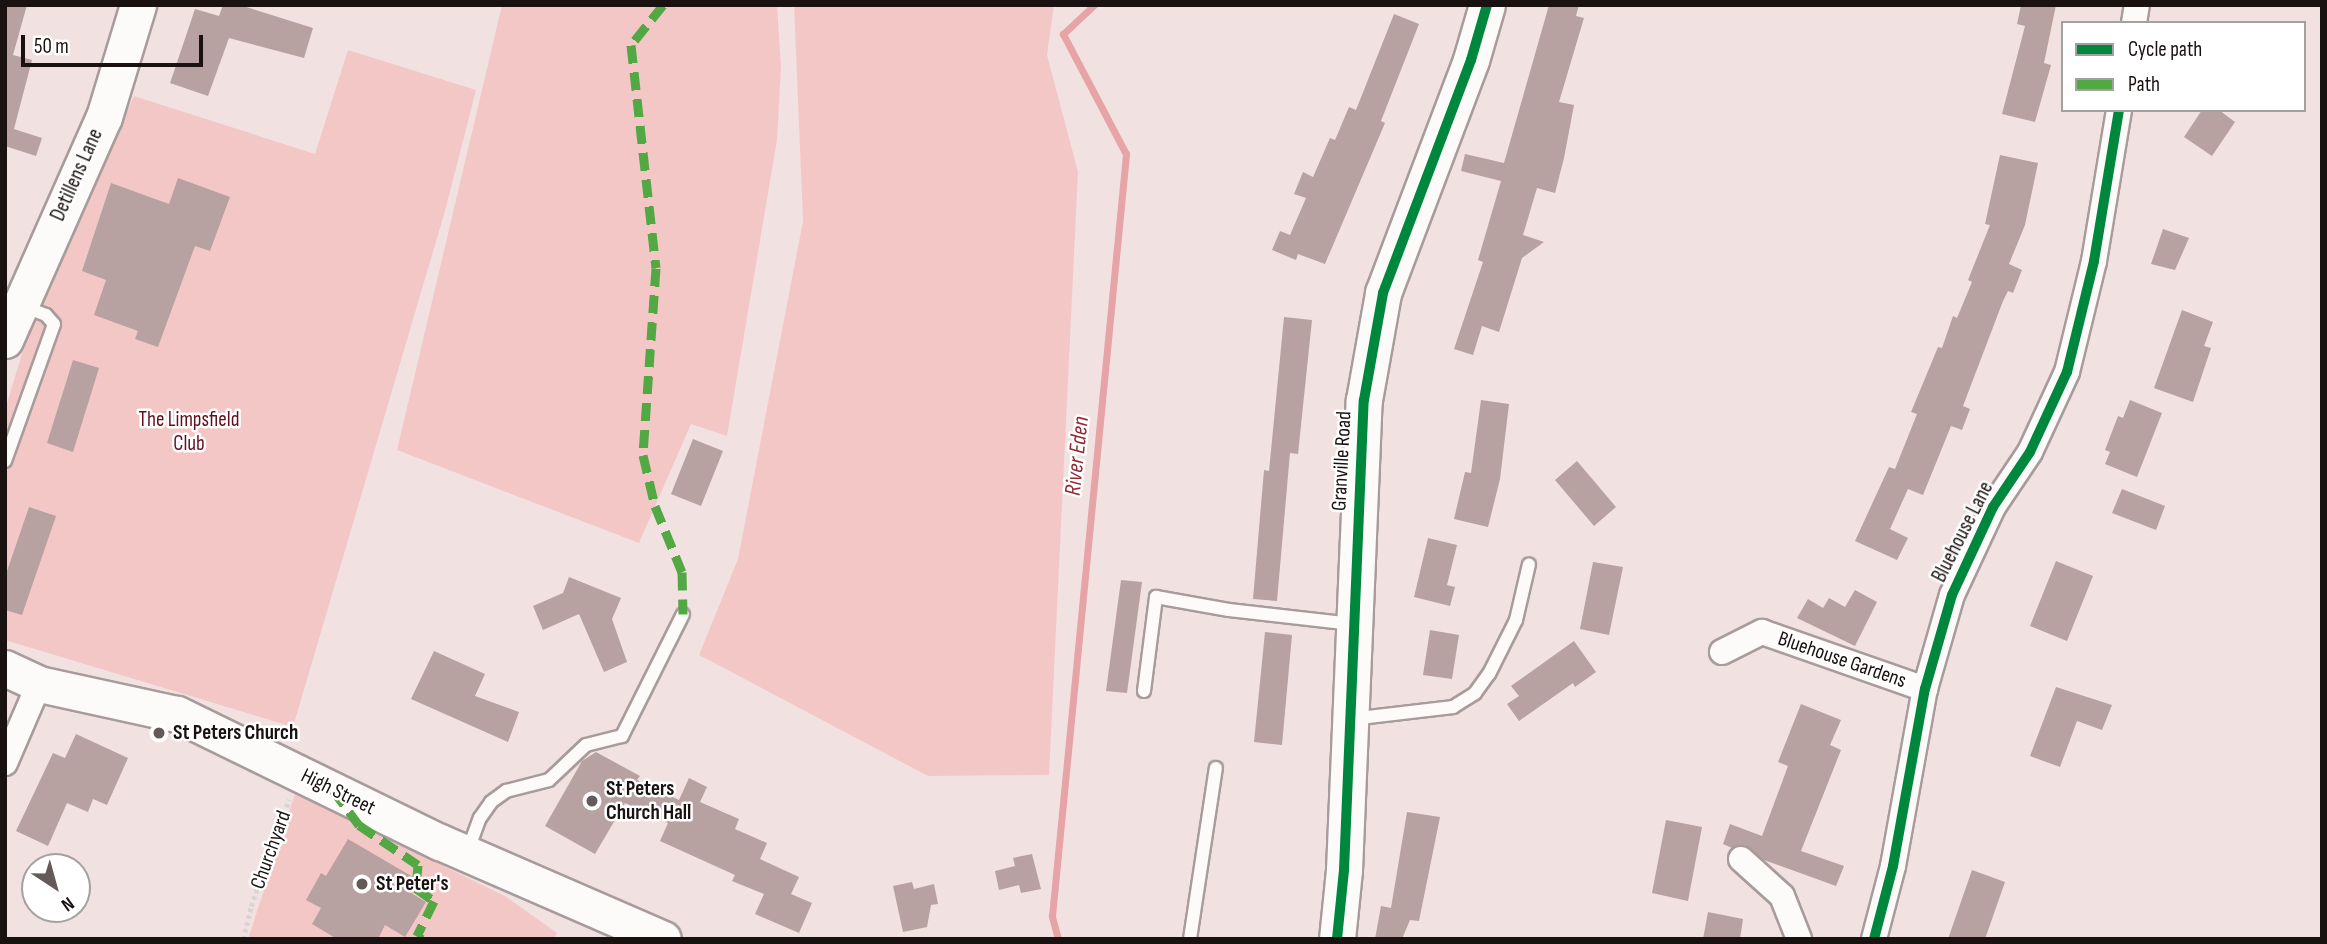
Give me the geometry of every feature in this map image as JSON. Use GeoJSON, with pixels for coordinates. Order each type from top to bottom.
{"type":"FeatureCollection","features":[{"type":"Feature","properties":{"kind":"main road","name":"Detillens Lane"},"geometry":{"type":"LineString","coordinates":[[5,340],[18,305],[104,117],[138,5]]}},
{"type":"Feature","properties":{"kind":"main road","name":"Granville Road"},"geometry":{"type":"LineString","coordinates":[[1337,939],[1344,870],[1364,400],[1383,293],[1471,60],[1487,5]]}},
{"type":"Feature","properties":{"kind":"main road","name":"High Street"},"geometry":{"type":"LineString","coordinates":[[5,668],[39,684],[177,714],[467,854],[663,939]]}},
{"type":"Feature","properties":{"kind":"street","name":"Bluehouse Lane"},"geometry":{"type":"LineString","coordinates":[[1874,939],[1894,866],[1925,689],[1952,595],[1993,507],[2030,452],[2067,372],[2094,261],[2119,112]]}},
{"type":"Feature","properties":{"kind":"street","name":"Bluehouse Gardens"},"geometry":{"type":"LineString","coordinates":[[1722,652],[1762,632],[1925,689]]}},
{"type":"Feature","properties":{"kind":"street"},"geometry":{"type":"LineString","coordinates":[[5,763],[39,684]]}},
{"type":"Feature","properties":{"kind":"street"},"geometry":{"type":"LineString","coordinates":[[1741,859],[1782,896],[1799,939]]}},
{"type":"Feature","properties":{"kind":"lane"},"geometry":{"type":"LineString","coordinates":[[5,461],[54,324],[46,315],[18,305]]}},
{"type":"Feature","properties":{"kind":"lane"},"geometry":{"type":"LineString","coordinates":[[1351,719],[1453,707],[1475,693],[1494,665],[1516,620],[1529,564]]}},
{"type":"Feature","properties":{"kind":"lane"},"geometry":{"type":"LineString","coordinates":[[1144,691],[1156,597],[1229,610],[1354,624]]}},
{"type":"Feature","properties":{"kind":"lane"},"geometry":{"type":"LineString","coordinates":[[467,854],[480,818],[491,802],[506,791],[549,780],[586,745],[622,736],[683,614]]}},
{"type":"Feature","properties":{"kind":"lane"},"geometry":{"type":"LineString","coordinates":[[1190,939],[1216,768]]}},
{"type":"Feature","properties":{"kind":"green space"},"geometry":{"type":"Polygon","coordinates":[[[502,5],[777,5],[781,67],[777,140],[727,436],[691,424],[639,543],[397,450],[502,5]]]}},
{"type":"Feature","properties":{"kind":"green space"},"geometry":{"type":"Polygon","coordinates":[[[794,5],[1054,5],[1047,55],[1078,172],[1049,775],[928,776],[699,655],[738,559],[803,221],[794,5]]]}},
{"type":"Feature","properties":{"kind":"green space","name":"The Limpsfield Club"},"geometry":{"type":"Polygon","coordinates":[[[348,50],[476,90],[445,211],[293,727],[5,640],[5,410],[30,327],[134,96],[315,154],[348,50]]]}},
{"type":"Feature","properties":{"kind":"green space"},"geometry":{"type":"Polygon","coordinates":[[[295,794],[505,896],[557,933],[554,939],[248,939],[295,794]]]}},
{"type":"Feature","properties":{"kind":"building"},"geometry":{"type":"Polygon","coordinates":[[[5,5],[27,5],[13,55],[32,60],[14,129],[42,138],[36,156],[5,146],[5,5]]]}},
{"type":"Feature","properties":{"kind":"building"},"geometry":{"type":"Polygon","coordinates":[[[223,5],[240,5],[313,28],[304,58],[229,38],[208,96],[170,83],[195,9],[219,16],[223,5]]]}},
{"type":"Feature","properties":{"kind":"building"},"geometry":{"type":"Polygon","coordinates":[[[1549,5],[1579,5],[1576,16],[1584,18],[1559,102],[1574,105],[1564,158],[1555,193],[1537,188],[1523,235],[1544,242],[1522,258],[1499,332],[1482,326],[1473,355],[1454,349],[1483,262],[1478,260],[1501,181],[1461,171],[1465,154],[1504,163],[1549,5]]]}},
{"type":"Feature","properties":{"kind":"building"},"geometry":{"type":"Polygon","coordinates":[[[2021,5],[2056,5],[2044,63],[2051,65],[2035,122],[2002,114],[2025,26],[2017,24],[2021,5]]]}},
{"type":"Feature","properties":{"kind":"building"},"geometry":{"type":"Polygon","coordinates":[[[1394,14],[1419,24],[1381,121],[1385,123],[1325,264],[1298,254],[1296,260],[1272,250],[1280,231],[1290,235],[1306,198],[1294,194],[1303,172],[1313,177],[1330,138],[1335,140],[1349,107],[1356,110],[1394,14]]]}},
{"type":"Feature","properties":{"kind":"building"},"geometry":{"type":"Polygon","coordinates":[[[2201,112],[2222,112],[2235,122],[2212,156],[2184,137],[2201,112]]]}},
{"type":"Feature","properties":{"kind":"building"},"geometry":{"type":"Polygon","coordinates":[[[2000,155],[2038,163],[2025,225],[2009,264],[2022,270],[2013,293],[2008,291],[2003,301],[1963,406],[1970,409],[1962,430],[1951,426],[1923,495],[1908,489],[1890,529],[1908,538],[1897,560],[1855,541],[1889,467],[1895,469],[1917,414],[1911,412],[1938,347],[1942,348],[1953,316],[1957,318],[1972,282],[1968,280],[1990,225],[1985,224],[2000,155]]]}},
{"type":"Feature","properties":{"kind":"building"},"geometry":{"type":"Polygon","coordinates":[[[178,178],[230,197],[210,251],[195,246],[158,347],[135,339],[138,331],[94,315],[106,280],[82,271],[111,183],[169,204],[178,178]]]}},
{"type":"Feature","properties":{"kind":"building"},"geometry":{"type":"Polygon","coordinates":[[[2163,229],[2189,238],[2175,270],[2151,264],[2163,229]]]}},
{"type":"Feature","properties":{"kind":"building"},"geometry":{"type":"Polygon","coordinates":[[[2182,310],[2213,322],[2204,346],[2211,348],[2193,402],[2154,388],[2182,310]]]}},
{"type":"Feature","properties":{"kind":"building"},"geometry":{"type":"Polygon","coordinates":[[[1284,317],[1312,320],[1298,454],[1290,453],[1277,601],[1253,599],[1264,470],[1269,471],[1284,317]]]}},
{"type":"Feature","properties":{"kind":"building"},"geometry":{"type":"Polygon","coordinates":[[[73,360],[99,368],[73,452],[47,443],[73,360]]]}},
{"type":"Feature","properties":{"kind":"building"},"geometry":{"type":"Polygon","coordinates":[[[1481,400],[1509,404],[1500,479],[1488,527],[1454,519],[1465,472],[1471,473],[1481,400]]]}},
{"type":"Feature","properties":{"kind":"building"},"geometry":{"type":"Polygon","coordinates":[[[2130,400],[2162,413],[2137,477],[2105,464],[2110,452],[2105,450],[2118,416],[2123,418],[2130,400]]]}},
{"type":"Feature","properties":{"kind":"building"},"geometry":{"type":"Polygon","coordinates":[[[693,439],[723,451],[701,506],[671,494],[693,439]]]}},
{"type":"Feature","properties":{"kind":"building"},"geometry":{"type":"Polygon","coordinates":[[[1577,461],[1616,507],[1594,526],[1555,480],[1577,461]]]}},
{"type":"Feature","properties":{"kind":"building"},"geometry":{"type":"Polygon","coordinates":[[[2122,489],[2165,506],[2156,530],[2112,513],[2122,489]]]}},
{"type":"Feature","properties":{"kind":"building"},"geometry":{"type":"Polygon","coordinates":[[[29,507],[56,516],[22,615],[5,610],[5,577],[29,507]]]}},
{"type":"Feature","properties":{"kind":"building"},"geometry":{"type":"Polygon","coordinates":[[[1428,538],[1457,545],[1447,585],[1455,587],[1450,606],[1414,597],[1428,538]]]}},
{"type":"Feature","properties":{"kind":"building"},"geometry":{"type":"Polygon","coordinates":[[[2056,561],[2093,576],[2067,641],[2030,626],[2056,561]]]}},
{"type":"Feature","properties":{"kind":"building"},"geometry":{"type":"Polygon","coordinates":[[[1593,562],[1623,567],[1609,635],[1580,629],[1593,562]]]}},
{"type":"Feature","properties":{"kind":"building"},"geometry":{"type":"Polygon","coordinates":[[[569,577],[621,598],[612,619],[627,662],[604,672],[579,614],[543,630],[533,606],[563,593],[569,577]]]}},
{"type":"Feature","properties":{"kind":"building"},"geometry":{"type":"Polygon","coordinates":[[[1121,580],[1142,582],[1127,693],[1106,691],[1121,580]]]}},
{"type":"Feature","properties":{"kind":"building"},"geometry":{"type":"Polygon","coordinates":[[[1855,590],[1877,602],[1855,646],[1797,618],[1808,599],[1823,608],[1829,598],[1845,607],[1855,590]]]}},
{"type":"Feature","properties":{"kind":"building"},"geometry":{"type":"Polygon","coordinates":[[[1430,630],[1459,635],[1452,679],[1423,675],[1430,630]]]}},
{"type":"Feature","properties":{"kind":"building"},"geometry":{"type":"Polygon","coordinates":[[[1265,632],[1292,635],[1282,745],[1254,742],[1265,632]]]}},
{"type":"Feature","properties":{"kind":"building"},"geometry":{"type":"Polygon","coordinates":[[[1574,641],[1596,672],[1575,687],[1573,683],[1519,721],[1507,704],[1519,696],[1511,686],[1574,641]]]}},
{"type":"Feature","properties":{"kind":"building"},"geometry":{"type":"Polygon","coordinates":[[[434,651],[485,674],[475,696],[519,712],[508,742],[411,699],[434,651]]]}},
{"type":"Feature","properties":{"kind":"building"},"geometry":{"type":"Polygon","coordinates":[[[2056,687],[2112,705],[2102,730],[2077,721],[2060,767],[2030,756],[2056,687]]]}},
{"type":"Feature","properties":{"kind":"building"},"geometry":{"type":"Polygon","coordinates":[[[1801,704],[1841,720],[1830,745],[1841,750],[1801,851],[1844,866],[1836,886],[1764,860],[1745,845],[1732,848],[1723,844],[1730,824],[1762,836],[1788,766],[1778,762],[1801,704]]]}},
{"type":"Feature","properties":{"kind":"building"},"geometry":{"type":"Polygon","coordinates":[[[76,734],[128,758],[107,805],[93,799],[88,812],[67,803],[48,846],[16,831],[53,753],[65,758],[76,734]]]}},
{"type":"Feature","properties":{"kind":"building"},"geometry":{"type":"Polygon","coordinates":[[[596,752],[640,776],[637,780],[679,800],[689,778],[707,787],[700,802],[739,819],[735,829],[767,843],[760,859],[799,877],[791,894],[812,903],[799,933],[755,914],[764,894],[732,881],[735,875],[660,841],[668,823],[625,803],[595,854],[545,826],[582,761],[596,752]]]}},
{"type":"Feature","properties":{"kind":"building"},"geometry":{"type":"Polygon","coordinates":[[[1407,812],[1440,817],[1419,921],[1410,920],[1402,939],[1375,939],[1381,906],[1391,908],[1407,812]]]}},
{"type":"Feature","properties":{"kind":"building"},"geometry":{"type":"Polygon","coordinates":[[[1666,820],[1702,827],[1688,901],[1652,893],[1666,820]]]}},
{"type":"Feature","properties":{"kind":"building","name":"St Peter's"},"geometry":{"type":"Polygon","coordinates":[[[348,839],[413,877],[406,890],[426,902],[405,937],[385,925],[378,939],[337,939],[312,924],[321,908],[306,900],[321,873],[326,876],[348,839]]]}},
{"type":"Feature","properties":{"kind":"building"},"geometry":{"type":"Polygon","coordinates":[[[1032,854],[1041,889],[1021,893],[1019,885],[999,890],[995,871],[1015,866],[1013,858],[1032,854]]]}},
{"type":"Feature","properties":{"kind":"building"},"geometry":{"type":"Polygon","coordinates":[[[1972,870],[2005,882],[1985,939],[1948,939],[1972,870]]]}},
{"type":"Feature","properties":{"kind":"building"},"geometry":{"type":"Polygon","coordinates":[[[912,882],[914,889],[934,884],[938,904],[931,905],[927,927],[903,932],[893,886],[912,882]]]}},
{"type":"Feature","properties":{"kind":"building"},"geometry":{"type":"Polygon","coordinates":[[[1708,912],[1743,919],[1740,939],[1703,939],[1708,912]]]}},
{"type":"Feature","properties":{"kind":"waterway","name":"River Eden"},"geometry":{"type":"LineString","coordinates":[[1058,939],[1052,916],[1126,154],[1063,34],[1094,5]]}},
{"type":"Feature","properties":{"kind":"marked path"},"geometry":{"type":"LineString","coordinates":[[663,5],[631,45],[656,268],[643,455],[655,506],[682,572],[683,614]]}},
{"type":"Feature","properties":{"kind":"marked path"},"geometry":{"type":"LineString","coordinates":[[333,790],[359,825],[418,865],[416,888],[434,901],[417,936],[422,939]]}},
{"type":"Feature","properties":{"kind":"cycle path"},"geometry":{"type":"LineString","coordinates":[[1337,939],[1344,870],[1364,400],[1383,293],[1471,60],[1487,5]]}},
{"type":"Feature","properties":{"kind":"cycle path"},"geometry":{"type":"LineString","coordinates":[[1874,939],[1893,866],[1925,689],[1952,595],[1993,507],[2030,452],[2067,372],[2094,261],[2119,112]]}},
{"type":"Feature","properties":{"kind":"place","name":"St Peters Church"},"geometry":{"type":"Point","coordinates":[159,733]}},
{"type":"Feature","properties":{"kind":"place","name":"St Peters Church Hall"},"geometry":{"type":"Point","coordinates":[592,801]}},
{"type":"Feature","properties":{"kind":"place","name":"St Peter's"},"geometry":{"type":"Point","coordinates":[362,884]}}]}
